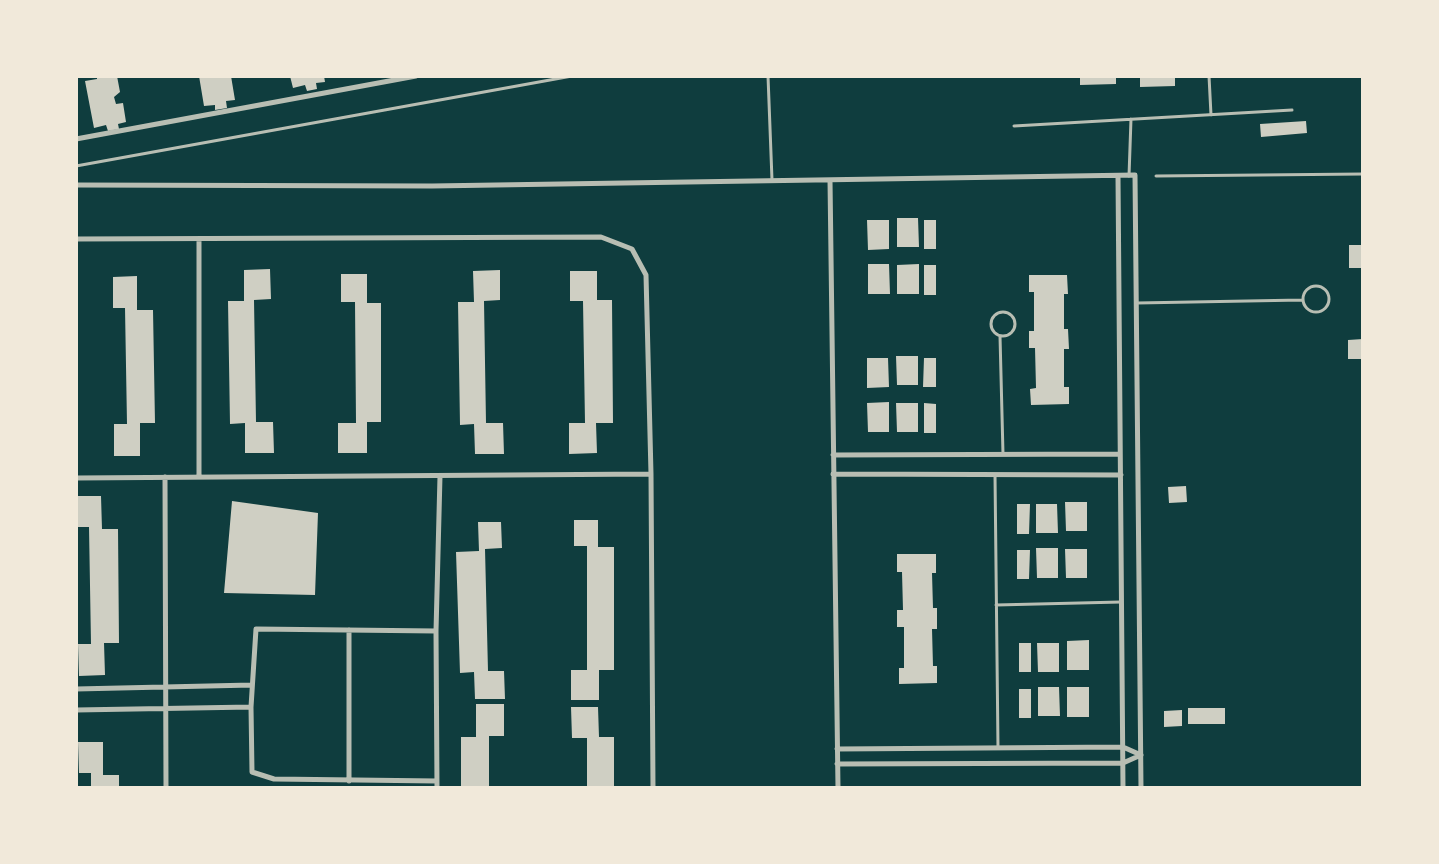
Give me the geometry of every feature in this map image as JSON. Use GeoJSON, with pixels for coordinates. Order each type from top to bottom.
{"type":"FeatureCollection","features":[{"type":"Feature","properties":{"kind":"street"},"geometry":{"type":"LineString","coordinates":[[76,139],[416,76]]}},
{"type":"Feature","properties":{"kind":"street"},"geometry":{"type":"LineString","coordinates":[[1118,176],[1123,788]]}},
{"type":"Feature","properties":{"kind":"street"},"geometry":{"type":"LineString","coordinates":[[76,185],[432,186],[1132,176],[1137,303],[1141,788]]}},
{"type":"Feature","properties":{"kind":"street"},"geometry":{"type":"LineString","coordinates":[[830,180],[838,788]]}},
{"type":"Feature","properties":{"kind":"street"},"geometry":{"type":"LineString","coordinates":[[76,240],[601,237],[632,249],[646,275],[651,474],[653,788]]}},
{"type":"Feature","properties":{"kind":"street"},"geometry":{"type":"LineString","coordinates":[[199,239],[199,477]]}},
{"type":"Feature","properties":{"kind":"street"},"geometry":{"type":"LineString","coordinates":[[833,455],[1120,454]]}},
{"type":"Feature","properties":{"kind":"street"},"geometry":{"type":"LineString","coordinates":[[76,478],[651,474]]}},
{"type":"Feature","properties":{"kind":"street"},"geometry":{"type":"LineString","coordinates":[[834,474],[1121,474]]}},
{"type":"Feature","properties":{"kind":"street"},"geometry":{"type":"LineString","coordinates":[[437,788],[436,632],[440,476]]}},
{"type":"Feature","properties":{"kind":"street"},"geometry":{"type":"LineString","coordinates":[[165,477],[166,788]]}},
{"type":"Feature","properties":{"kind":"street"},"geometry":{"type":"LineString","coordinates":[[436,632],[256,629],[251,707],[252,772],[274,779],[437,781]]}},
{"type":"Feature","properties":{"kind":"street"},"geometry":{"type":"LineString","coordinates":[[349,630],[349,781]]}},
{"type":"Feature","properties":{"kind":"street"},"geometry":{"type":"LineString","coordinates":[[76,688],[252,685]]}},
{"type":"Feature","properties":{"kind":"street"},"geometry":{"type":"LineString","coordinates":[[76,710],[251,707]]}},
{"type":"Feature","properties":{"kind":"street"},"geometry":{"type":"LineString","coordinates":[[837,749],[1123,747],[1141,755]]}},
{"type":"Feature","properties":{"kind":"street"},"geometry":{"type":"LineString","coordinates":[[837,764],[1123,763],[1141,755]]}},
{"type":"Feature","properties":{"kind":"lane"},"geometry":{"type":"LineString","coordinates":[[76,166],[572,76]]}},
{"type":"Feature","properties":{"kind":"lane"},"geometry":{"type":"LineString","coordinates":[[768,76],[772,180]]}},
{"type":"Feature","properties":{"kind":"lane"},"geometry":{"type":"LineString","coordinates":[[1209,76],[1211,115]]}},
{"type":"Feature","properties":{"kind":"lane"},"geometry":{"type":"LineString","coordinates":[[1014,126],[1292,110]]}},
{"type":"Feature","properties":{"kind":"lane"},"geometry":{"type":"LineString","coordinates":[[1131,119],[1132,176]]}},
{"type":"Feature","properties":{"kind":"lane"},"geometry":{"type":"LineString","coordinates":[[1156,176],[1363,174]]}},
{"type":"Feature","properties":{"kind":"lane"},"geometry":{"type":"LineString","coordinates":[[1316,285],[1324,288],[1329,296],[1328,304],[1325,308],[1317,312],[1306,308],[1302,300],[1304,291],[1316,285]]}},
{"type":"Feature","properties":{"kind":"lane"},"geometry":{"type":"LineString","coordinates":[[1137,303],[1302,300]]}},
{"type":"Feature","properties":{"kind":"lane"},"geometry":{"type":"LineString","coordinates":[[998,312],[1006,312],[1013,317],[1015,325],[1012,332],[1008,335],[1000,336],[994,332],[991,321],[998,312]]}},
{"type":"Feature","properties":{"kind":"lane"},"geometry":{"type":"LineString","coordinates":[[1000,336],[1003,454]]}},
{"type":"Feature","properties":{"kind":"lane"},"geometry":{"type":"LineString","coordinates":[[995,474],[998,748]]}},
{"type":"Feature","properties":{"kind":"lane"},"geometry":{"type":"LineString","coordinates":[[996,605],[1122,602]]}},
{"type":"Feature","properties":{"kind":"building"},"geometry":{"type":"Polygon","coordinates":[[[97,76],[117,76],[120,92],[114,97],[116,104],[123,103],[126,122],[118,124],[119,129],[108,131],[106,125],[94,128],[85,81],[97,79],[97,76]]]}},
{"type":"Feature","properties":{"kind":"building"},"geometry":{"type":"Polygon","coordinates":[[[199,76],[231,76],[235,100],[226,101],[227,108],[215,110],[215,105],[204,106],[199,76]]]}},
{"type":"Feature","properties":{"kind":"building"},"geometry":{"type":"Polygon","coordinates":[[[290,76],[324,76],[325,82],[316,83],[317,89],[307,91],[305,85],[293,88],[290,76]]]}},
{"type":"Feature","properties":{"kind":"building"},"geometry":{"type":"Polygon","coordinates":[[[1080,76],[1116,76],[1116,84],[1080,85],[1080,76]]]}},
{"type":"Feature","properties":{"kind":"building"},"geometry":{"type":"Polygon","coordinates":[[[1140,76],[1175,76],[1175,86],[1140,87],[1140,76]]]}},
{"type":"Feature","properties":{"kind":"building"},"geometry":{"type":"Polygon","coordinates":[[[1306,121],[1307,133],[1261,137],[1260,124],[1306,121]]]}},
{"type":"Feature","properties":{"kind":"building"},"geometry":{"type":"Polygon","coordinates":[[[897,218],[918,218],[919,247],[897,247],[897,218]]]}},
{"type":"Feature","properties":{"kind":"building"},"geometry":{"type":"Polygon","coordinates":[[[867,220],[889,220],[889,249],[868,250],[867,220]]]}},
{"type":"Feature","properties":{"kind":"building"},"geometry":{"type":"Polygon","coordinates":[[[924,220],[936,220],[936,249],[924,249],[924,220]]]}},
{"type":"Feature","properties":{"kind":"building"},"geometry":{"type":"Polygon","coordinates":[[[1349,245],[1363,245],[1363,268],[1349,268],[1349,245]]]}},
{"type":"Feature","properties":{"kind":"building"},"geometry":{"type":"Polygon","coordinates":[[[868,264],[889,264],[890,294],[868,294],[868,264]]]}},
{"type":"Feature","properties":{"kind":"building"},"geometry":{"type":"Polygon","coordinates":[[[919,264],[919,294],[897,294],[897,265],[919,264]]]}},
{"type":"Feature","properties":{"kind":"building"},"geometry":{"type":"Polygon","coordinates":[[[924,265],[936,265],[936,295],[924,295],[924,265]]]}},
{"type":"Feature","properties":{"kind":"building"},"geometry":{"type":"Polygon","coordinates":[[[270,269],[271,299],[254,300],[256,422],[273,422],[274,453],[245,453],[245,423],[230,424],[228,301],[244,301],[244,270],[270,269]]]}},
{"type":"Feature","properties":{"kind":"building"},"geometry":{"type":"Polygon","coordinates":[[[500,270],[500,300],[484,301],[486,423],[503,423],[504,454],[475,454],[474,424],[460,425],[458,302],[474,302],[473,271],[500,270]]]}},
{"type":"Feature","properties":{"kind":"building"},"geometry":{"type":"Polygon","coordinates":[[[570,271],[597,271],[597,300],[612,300],[613,423],[596,423],[597,453],[569,454],[569,423],[585,423],[583,301],[570,301],[570,271]]]}},
{"type":"Feature","properties":{"kind":"building"},"geometry":{"type":"Polygon","coordinates":[[[341,274],[367,274],[367,303],[381,303],[381,422],[367,422],[367,453],[338,453],[338,423],[356,423],[355,302],[341,302],[341,274]]]}},
{"type":"Feature","properties":{"kind":"building"},"geometry":{"type":"Polygon","coordinates":[[[1029,275],[1067,275],[1068,294],[1064,294],[1064,329],[1068,329],[1069,349],[1064,349],[1064,387],[1069,387],[1069,404],[1031,405],[1030,389],[1036,388],[1035,348],[1029,348],[1029,331],[1034,331],[1034,292],[1029,292],[1029,275]]]}},
{"type":"Feature","properties":{"kind":"building"},"geometry":{"type":"Polygon","coordinates":[[[137,276],[137,310],[153,310],[155,423],[140,423],[140,456],[114,456],[114,424],[127,424],[125,308],[113,308],[113,277],[137,276]]]}},
{"type":"Feature","properties":{"kind":"building"},"geometry":{"type":"Polygon","coordinates":[[[1363,339],[1363,359],[1348,359],[1348,340],[1363,339]]]}},
{"type":"Feature","properties":{"kind":"building"},"geometry":{"type":"Polygon","coordinates":[[[896,356],[918,356],[918,385],[897,385],[896,356]]]}},
{"type":"Feature","properties":{"kind":"building"},"geometry":{"type":"Polygon","coordinates":[[[867,358],[888,358],[889,387],[867,388],[867,358]]]}},
{"type":"Feature","properties":{"kind":"building"},"geometry":{"type":"Polygon","coordinates":[[[924,358],[936,358],[936,387],[923,387],[924,358]]]}},
{"type":"Feature","properties":{"kind":"building"},"geometry":{"type":"Polygon","coordinates":[[[889,402],[889,432],[868,432],[867,403],[889,402]]]}},
{"type":"Feature","properties":{"kind":"building"},"geometry":{"type":"Polygon","coordinates":[[[896,403],[918,403],[918,432],[897,432],[896,403]]]}},
{"type":"Feature","properties":{"kind":"building"},"geometry":{"type":"Polygon","coordinates":[[[924,403],[936,404],[936,433],[924,433],[924,403]]]}},
{"type":"Feature","properties":{"kind":"building"},"geometry":{"type":"Polygon","coordinates":[[[1186,486],[1187,502],[1169,503],[1168,487],[1186,486]]]}},
{"type":"Feature","properties":{"kind":"building"},"geometry":{"type":"Polygon","coordinates":[[[77,496],[101,496],[102,529],[118,529],[119,643],[104,643],[105,675],[79,676],[78,644],[91,644],[89,527],[77,527],[77,496]]]}},
{"type":"Feature","properties":{"kind":"building"},"geometry":{"type":"Polygon","coordinates":[[[232,501],[318,513],[315,595],[224,593],[232,501]]]}},
{"type":"Feature","properties":{"kind":"building"},"geometry":{"type":"Polygon","coordinates":[[[1065,502],[1087,502],[1087,531],[1066,531],[1065,502]]]}},
{"type":"Feature","properties":{"kind":"building"},"geometry":{"type":"Polygon","coordinates":[[[1017,504],[1030,504],[1029,534],[1017,534],[1017,504]]]}},
{"type":"Feature","properties":{"kind":"building"},"geometry":{"type":"Polygon","coordinates":[[[1036,504],[1057,504],[1058,533],[1036,533],[1036,504]]]}},
{"type":"Feature","properties":{"kind":"building"},"geometry":{"type":"Polygon","coordinates":[[[574,520],[598,520],[598,547],[614,547],[614,670],[599,670],[599,700],[571,700],[571,670],[587,670],[587,546],[574,546],[574,520]]]}},
{"type":"Feature","properties":{"kind":"building"},"geometry":{"type":"Polygon","coordinates":[[[478,522],[501,522],[502,548],[485,549],[488,671],[504,671],[505,699],[475,699],[474,672],[460,673],[456,552],[479,551],[478,522]]]}},
{"type":"Feature","properties":{"kind":"building"},"geometry":{"type":"Polygon","coordinates":[[[1036,548],[1058,548],[1058,578],[1037,578],[1036,548]]]}},
{"type":"Feature","properties":{"kind":"building"},"geometry":{"type":"Polygon","coordinates":[[[1065,549],[1087,549],[1087,578],[1066,578],[1065,549]]]}},
{"type":"Feature","properties":{"kind":"building"},"geometry":{"type":"Polygon","coordinates":[[[1017,550],[1030,550],[1029,579],[1017,579],[1017,550]]]}},
{"type":"Feature","properties":{"kind":"building"},"geometry":{"type":"Polygon","coordinates":[[[897,554],[936,554],[936,573],[932,573],[933,608],[937,608],[937,629],[932,629],[933,666],[937,666],[937,683],[899,684],[899,668],[904,668],[904,627],[897,627],[897,610],[903,610],[902,572],[897,572],[897,554]]]}},
{"type":"Feature","properties":{"kind":"building"},"geometry":{"type":"Polygon","coordinates":[[[1089,640],[1089,670],[1067,670],[1067,641],[1089,640]]]}},
{"type":"Feature","properties":{"kind":"building"},"geometry":{"type":"Polygon","coordinates":[[[1019,643],[1031,643],[1031,672],[1019,672],[1019,643]]]}},
{"type":"Feature","properties":{"kind":"building"},"geometry":{"type":"Polygon","coordinates":[[[1037,643],[1059,643],[1059,672],[1038,672],[1037,643]]]}},
{"type":"Feature","properties":{"kind":"building"},"geometry":{"type":"Polygon","coordinates":[[[1038,687],[1059,687],[1060,716],[1038,716],[1038,687]]]}},
{"type":"Feature","properties":{"kind":"building"},"geometry":{"type":"Polygon","coordinates":[[[1067,687],[1089,687],[1089,717],[1067,717],[1067,687]]]}},
{"type":"Feature","properties":{"kind":"building"},"geometry":{"type":"Polygon","coordinates":[[[1019,689],[1031,689],[1031,718],[1019,718],[1019,689]]]}},
{"type":"Feature","properties":{"kind":"building"},"geometry":{"type":"Polygon","coordinates":[[[476,704],[504,704],[504,736],[489,736],[489,788],[461,788],[461,737],[476,737],[476,704]]]}},
{"type":"Feature","properties":{"kind":"building"},"geometry":{"type":"Polygon","coordinates":[[[571,707],[598,707],[599,737],[614,737],[614,788],[587,788],[587,738],[572,738],[571,707]]]}},
{"type":"Feature","properties":{"kind":"building"},"geometry":{"type":"Polygon","coordinates":[[[1188,708],[1225,708],[1225,724],[1188,724],[1188,708]]]}},
{"type":"Feature","properties":{"kind":"building"},"geometry":{"type":"Polygon","coordinates":[[[1182,710],[1182,726],[1164,727],[1164,711],[1182,710]]]}},
{"type":"Feature","properties":{"kind":"building"},"geometry":{"type":"Polygon","coordinates":[[[78,742],[103,742],[103,775],[119,775],[119,788],[91,788],[91,773],[79,773],[78,742]]]}}]}
